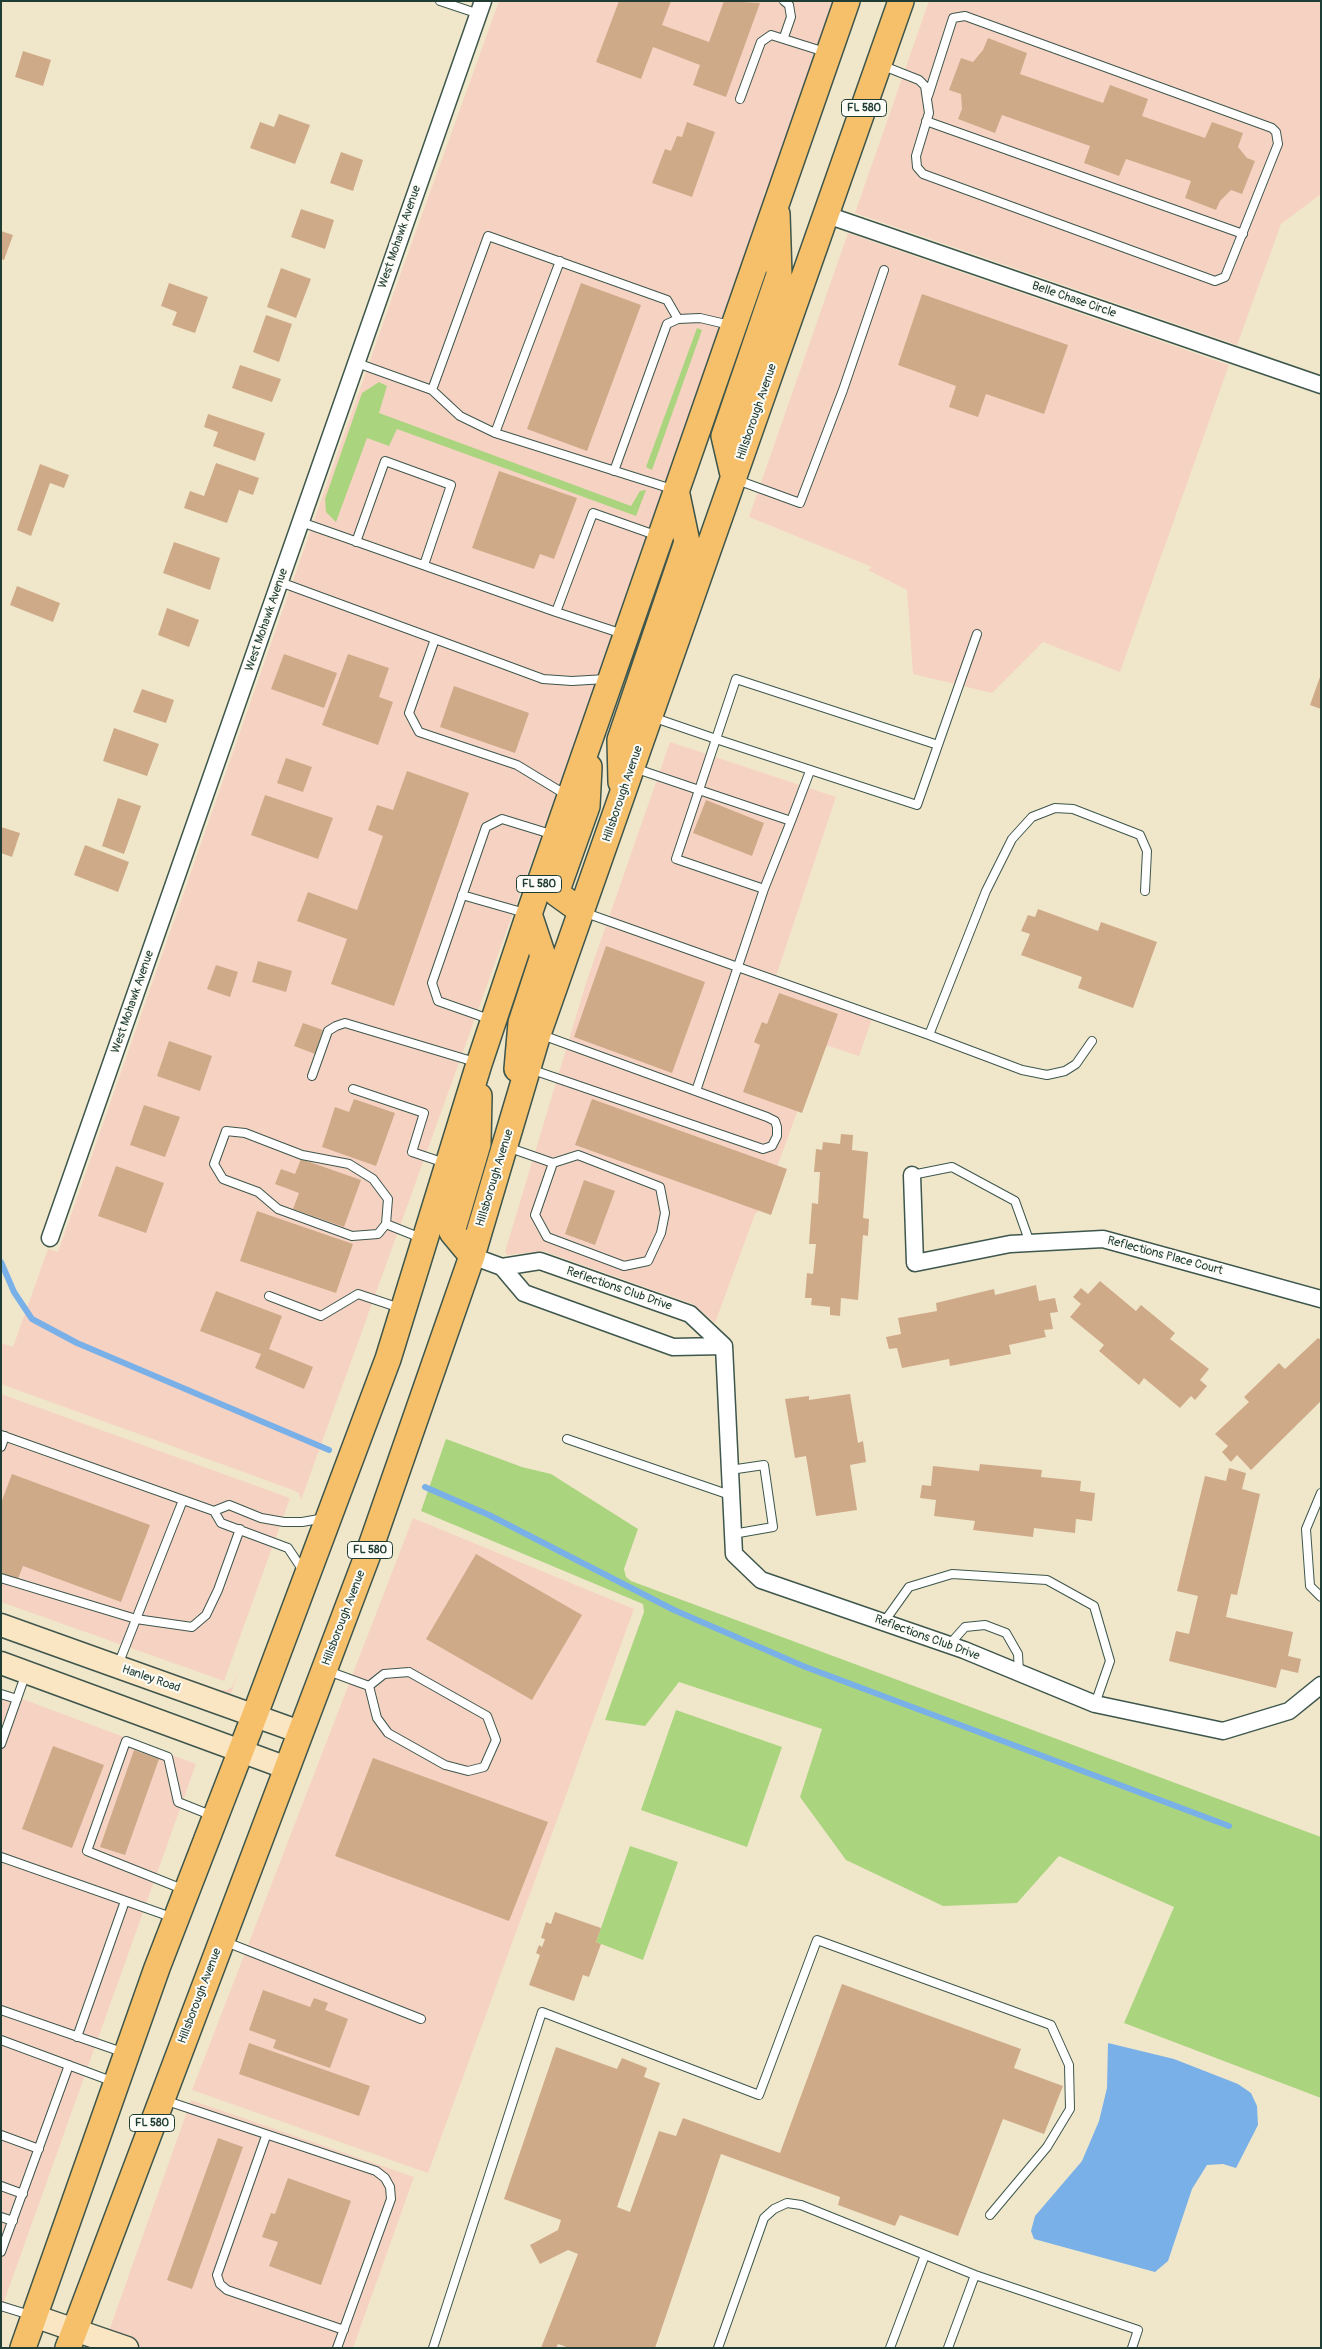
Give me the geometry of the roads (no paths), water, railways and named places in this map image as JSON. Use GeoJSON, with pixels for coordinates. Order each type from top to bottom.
{"type":"FeatureCollection","features":[{"type":"Feature","properties":{"kind":"main road","name":"FL 580"},"geometry":{"type":"LineString","coordinates":[[23,2348],[126,2054],[176,1918],[241,1751],[388,1358],[479,1064],[529,914],[847,1]]}},
{"type":"Feature","properties":{"kind":"main road","name":"Hillsborough Avenue"},"geometry":{"type":"LineString","coordinates":[[71,2339],[371,1546],[472,1256],[538,1034],[901,1]]}},
{"type":"Feature","properties":{"kind":"main road"},"geometry":{"type":"LineString","coordinates":[[734,479],[724,436],[780,275],[776,202]]}},
{"type":"Feature","properties":{"kind":"main road"},"geometry":{"type":"LineString","coordinates":[[622,797],[620,740],[687,542],[676,490]]}},
{"type":"Feature","properties":{"kind":"main road"},"geometry":{"type":"LineString","coordinates":[[581,912],[556,893],[587,806],[590,737]]}},
{"type":"Feature","properties":{"kind":"main road"},"geometry":{"type":"LineString","coordinates":[[513,1118],[521,1023],[543,956],[529,914]]}},
{"type":"Feature","properties":{"kind":"main road"},"geometry":{"type":"LineString","coordinates":[[472,1256],[452,1232],[478,1144],[479,1064]]}},
{"type":"Feature","properties":{"kind":"main road","name":"Hanley Road"},"geometry":{"type":"LineString","coordinates":[[1,1625],[300,1732]]}},
{"type":"Feature","properties":{"kind":"main road"},"geometry":{"type":"LineString","coordinates":[[1,1663],[287,1768]]}},
{"type":"Feature","properties":{"kind":"main road"},"geometry":{"type":"LineString","coordinates":[[34,2316],[71,2339],[127,2348]]}},
{"type":"Feature","properties":{"kind":"street","name":"West Mohawk Avenue"},"geometry":{"type":"LineString","coordinates":[[50,1238],[481,7]]}},
{"type":"Feature","properties":{"kind":"street","name":"Belle Chase Circle"},"geometry":{"type":"LineString","coordinates":[[827,214],[1321,385]]}},
{"type":"Feature","properties":{"kind":"street","name":"Reflections Place Court"},"geometry":{"type":"LineString","coordinates":[[912,1175],[914,1263],[1010,1244],[1103,1239],[1321,1299]]}},
{"type":"Feature","properties":{"kind":"street","name":"Reflections Club Drive"},"geometry":{"type":"LineString","coordinates":[[472,1256],[502,1266],[540,1261],[690,1314],[724,1346],[734,1554],[761,1580],[949,1645],[1095,1704],[1223,1731],[1289,1711],[1321,1685]]}},
{"type":"Feature","properties":{"kind":"street"},"geometry":{"type":"LineString","coordinates":[[502,1266],[524,1293],[673,1347],[724,1346]]}},
{"type":"Feature","properties":{"kind":"lane"},"geometry":{"type":"LineString","coordinates":[[440,1],[481,7]]}},
{"type":"Feature","properties":{"kind":"lane"},"geometry":{"type":"LineString","coordinates":[[784,1],[789,5],[791,17],[784,37]]}},
{"type":"Feature","properties":{"kind":"lane"},"geometry":{"type":"LineString","coordinates":[[880,64],[919,80],[926,86],[929,113],[916,156],[917,166],[923,174],[1210,280],[1220,280],[1225,277],[1277,149],[1278,138],[1272,128],[965,16],[953,18],[928,96]]}},
{"type":"Feature","properties":{"kind":"lane"},"geometry":{"type":"LineString","coordinates":[[740,100],[760,42],[770,34],[784,37],[828,53]]}},
{"type":"Feature","properties":{"kind":"lane"},"geometry":{"type":"LineString","coordinates":[[926,121],[1243,234]]}},
{"type":"Feature","properties":{"kind":"lane"},"geometry":{"type":"LineString","coordinates":[[432,390],[488,236],[667,300],[678,319]]}},
{"type":"Feature","properties":{"kind":"lane"},"geometry":{"type":"LineString","coordinates":[[495,433],[560,262]]}},
{"type":"Feature","properties":{"kind":"lane"},"geometry":{"type":"LineString","coordinates":[[734,479],[800,503],[843,390],[884,270]]}},
{"type":"Feature","properties":{"kind":"lane"},"geometry":{"type":"LineString","coordinates":[[614,471],[667,324],[678,319],[700,318],[733,325]]}},
{"type":"Feature","properties":{"kind":"lane"},"geometry":{"type":"LineString","coordinates":[[356,363],[432,390],[460,416],[495,433],[676,490]]}},
{"type":"Feature","properties":{"kind":"lane"},"geometry":{"type":"LineString","coordinates":[[356,542],[385,461],[451,485],[424,566]]}},
{"type":"Feature","properties":{"kind":"lane"},"geometry":{"type":"LineString","coordinates":[[556,612],[593,513],[660,536]]}},
{"type":"Feature","properties":{"kind":"lane"},"geometry":{"type":"LineString","coordinates":[[301,522],[626,635]]}},
{"type":"Feature","properties":{"kind":"lane"},"geometry":{"type":"LineString","coordinates":[[280,582],[543,679],[572,681],[611,678]]}},
{"type":"Feature","properties":{"kind":"lane"},"geometry":{"type":"LineString","coordinates":[[650,716],[810,771],[917,805],[977,634]]}},
{"type":"Feature","properties":{"kind":"lane"},"geometry":{"type":"LineString","coordinates":[[434,639],[409,713],[420,732],[517,766],[570,797]]}},
{"type":"Feature","properties":{"kind":"lane"},"geometry":{"type":"LineString","coordinates":[[764,889],[676,859],[736,679],[938,745]]}},
{"type":"Feature","properties":{"kind":"lane"},"geometry":{"type":"LineString","coordinates":[[632,768],[791,822]]}},
{"type":"Feature","properties":{"kind":"lane"},"geometry":{"type":"LineString","coordinates":[[696,1090],[764,889],[810,771]]}},
{"type":"Feature","properties":{"kind":"lane"},"geometry":{"type":"LineString","coordinates":[[929,1035],[986,891],[1012,839],[1032,817],[1055,808],[1073,809],[1140,835],[1147,851],[1145,891]]}},
{"type":"Feature","properties":{"kind":"lane"},"geometry":{"type":"LineString","coordinates":[[494,1021],[438,1001],[432,983],[486,827],[502,819],[556,836]]}},
{"type":"Feature","properties":{"kind":"lane"},"geometry":{"type":"LineString","coordinates":[[462,894],[529,914]]}},
{"type":"Feature","properties":{"kind":"lane"},"geometry":{"type":"LineString","coordinates":[[581,912],[929,1035],[1022,1070],[1047,1075],[1065,1072],[1076,1064],[1092,1040]]}},
{"type":"Feature","properties":{"kind":"lane"},"geometry":{"type":"LineString","coordinates":[[312,1076],[328,1031],[346,1023],[479,1064]]}},
{"type":"Feature","properties":{"kind":"lane"},"geometry":{"type":"LineString","coordinates":[[528,1069],[763,1150],[772,1146],[777,1136],[777,1128],[774,1121],[696,1090],[538,1034]]}},
{"type":"Feature","properties":{"kind":"lane"},"geometry":{"type":"LineString","coordinates":[[353,1088],[424,1113],[412,1152],[449,1164]]}},
{"type":"Feature","properties":{"kind":"lane"},"geometry":{"type":"LineString","coordinates":[[226,1131],[244,1132],[302,1155],[348,1164],[373,1179],[388,1199],[386,1224],[378,1234],[352,1236],[278,1209],[258,1192],[223,1179],[214,1164],[226,1131]]}},
{"type":"Feature","properties":{"kind":"lane"},"geometry":{"type":"LineString","coordinates":[[505,1146],[553,1163],[578,1155],[660,1187],[665,1213],[661,1233],[648,1261],[624,1266],[547,1237],[535,1215],[553,1163]]}},
{"type":"Feature","properties":{"kind":"lane"},"geometry":{"type":"LineString","coordinates":[[912,1175],[952,1167],[1015,1201],[1030,1243]]}},
{"type":"Feature","properties":{"kind":"lane"},"geometry":{"type":"LineString","coordinates":[[386,1224],[426,1240]]}},
{"type":"Feature","properties":{"kind":"lane"},"geometry":{"type":"LineString","coordinates":[[269,1296],[321,1316],[358,1294],[404,1309]]}},
{"type":"Feature","properties":{"kind":"lane"},"geometry":{"type":"LineString","coordinates":[[1,1446],[3,1435],[214,1511],[221,1523],[240,1528],[288,1548],[306,1577]]}},
{"type":"Feature","properties":{"kind":"lane"},"geometry":{"type":"LineString","coordinates":[[568,1439],[730,1495]]}},
{"type":"Feature","properties":{"kind":"lane"},"geometry":{"type":"LineString","coordinates":[[730,1470],[764,1465],[773,1527],[733,1534]]}},
{"type":"Feature","properties":{"kind":"lane"},"geometry":{"type":"LineString","coordinates":[[1321,1493],[1306,1529],[1310,1586],[1321,1597]]}},
{"type":"Feature","properties":{"kind":"lane"},"geometry":{"type":"LineString","coordinates":[[117,1667],[183,1500]]}},
{"type":"Feature","properties":{"kind":"lane"},"geometry":{"type":"LineString","coordinates":[[214,1511],[229,1505],[261,1518],[284,1522],[302,1522],[329,1517]]}},
{"type":"Feature","properties":{"kind":"lane"},"geometry":{"type":"LineString","coordinates":[[1,1578],[136,1619],[192,1627],[206,1615],[218,1590],[240,1528]]}},
{"type":"Feature","properties":{"kind":"lane"},"geometry":{"type":"LineString","coordinates":[[884,1622],[909,1587],[952,1574],[1047,1580],[1094,1606],[1110,1661],[1095,1704]]}},
{"type":"Feature","properties":{"kind":"lane"},"geometry":{"type":"LineString","coordinates":[[949,1645],[964,1627],[984,1625],[1006,1633],[1018,1654],[1019,1672]]}},
{"type":"Feature","properties":{"kind":"lane"},"geometry":{"type":"LineString","coordinates":[[324,1670],[369,1686]]}},
{"type":"Feature","properties":{"kind":"lane"},"geometry":{"type":"LineString","coordinates":[[1,1744],[27,1672]]}},
{"type":"Feature","properties":{"kind":"lane"},"geometry":{"type":"LineString","coordinates":[[409,1672],[487,1716],[496,1740],[484,1768],[468,1771],[445,1765],[388,1733],[377,1718],[369,1686],[384,1674],[409,1672]]}},
{"type":"Feature","properties":{"kind":"lane"},"geometry":{"type":"LineString","coordinates":[[1,1694],[17,1700]]}},
{"type":"Feature","properties":{"kind":"lane"},"geometry":{"type":"LineString","coordinates":[[187,1890],[87,1850],[126,1741],[168,1757],[178,1802],[215,1817]]}},
{"type":"Feature","properties":{"kind":"lane"},"geometry":{"type":"LineString","coordinates":[[1,1857],[176,1918]]}},
{"type":"Feature","properties":{"kind":"lane"},"geometry":{"type":"LineString","coordinates":[[77,2037],[126,1901]]}},
{"type":"Feature","properties":{"kind":"lane"},"geometry":{"type":"LineString","coordinates":[[221,1940],[421,2019]]}},
{"type":"Feature","properties":{"kind":"lane"},"geometry":{"type":"LineString","coordinates":[[434,2348],[542,2012],[758,2095],[817,1940],[1050,2025],[1069,2065],[1070,2109],[1047,2147],[990,2216]]}},
{"type":"Feature","properties":{"kind":"lane"},"geometry":{"type":"LineString","coordinates":[[1,2010],[126,2054]]}},
{"type":"Feature","properties":{"kind":"lane"},"geometry":{"type":"LineString","coordinates":[[1,2040],[116,2083]]}},
{"type":"Feature","properties":{"kind":"lane"},"geometry":{"type":"LineString","coordinates":[[1,2252],[69,2065]]}},
{"type":"Feature","properties":{"kind":"lane"},"geometry":{"type":"LineString","coordinates":[[161,2099],[191,2107],[266,2136],[376,2171],[390,2186],[391,2199],[337,2348]]}},
{"type":"Feature","properties":{"kind":"lane"},"geometry":{"type":"LineString","coordinates":[[1,2135],[40,2149]]}},
{"type":"Feature","properties":{"kind":"lane"},"geometry":{"type":"LineString","coordinates":[[266,2136],[217,2275],[220,2284],[227,2290],[344,2330]]}},
{"type":"Feature","properties":{"kind":"lane"},"geometry":{"type":"LineString","coordinates":[[1,2186],[23,2194]]}},
{"type":"Feature","properties":{"kind":"lane"},"geometry":{"type":"LineString","coordinates":[[718,2348],[764,2218],[774,2209],[787,2203],[801,2205],[975,2275],[1138,2330],[1132,2348]]}},
{"type":"Feature","properties":{"kind":"lane"},"geometry":{"type":"LineString","coordinates":[[1,2217],[13,2221]]}},
{"type":"Feature","properties":{"kind":"lane"},"geometry":{"type":"LineString","coordinates":[[890,2348],[925,2255]]}},
{"type":"Feature","properties":{"kind":"lane"},"geometry":{"type":"LineString","coordinates":[[948,2348],[975,2275]]}},
{"type":"Feature","properties":{"kind":"lane"},"geometry":{"type":"LineString","coordinates":[[1,2306],[34,2316]]}},
{"type":"Feature","properties":{"kind":"water"},"geometry":{"type":"Polygon","coordinates":[[[1108,2043],[1174,2059],[1238,2084],[1251,2093],[1257,2106],[1258,2125],[1236,2168],[1223,2164],[1207,2165],[1192,2189],[1168,2261],[1155,2272],[1034,2239],[1031,2231],[1035,2216],[1082,2161],[1099,2121],[1107,2088],[1108,2043]]]}},
{"type":"Feature","properties":{"kind":"waterway"},"geometry":{"type":"LineString","coordinates":[[1,1262],[14,1292],[32,1319],[77,1343],[329,1450]]}},
{"type":"Feature","properties":{"kind":"waterway"},"geometry":{"type":"LineString","coordinates":[[425,1487],[489,1515],[674,1610],[803,1666],[1229,1826]]}}]}
